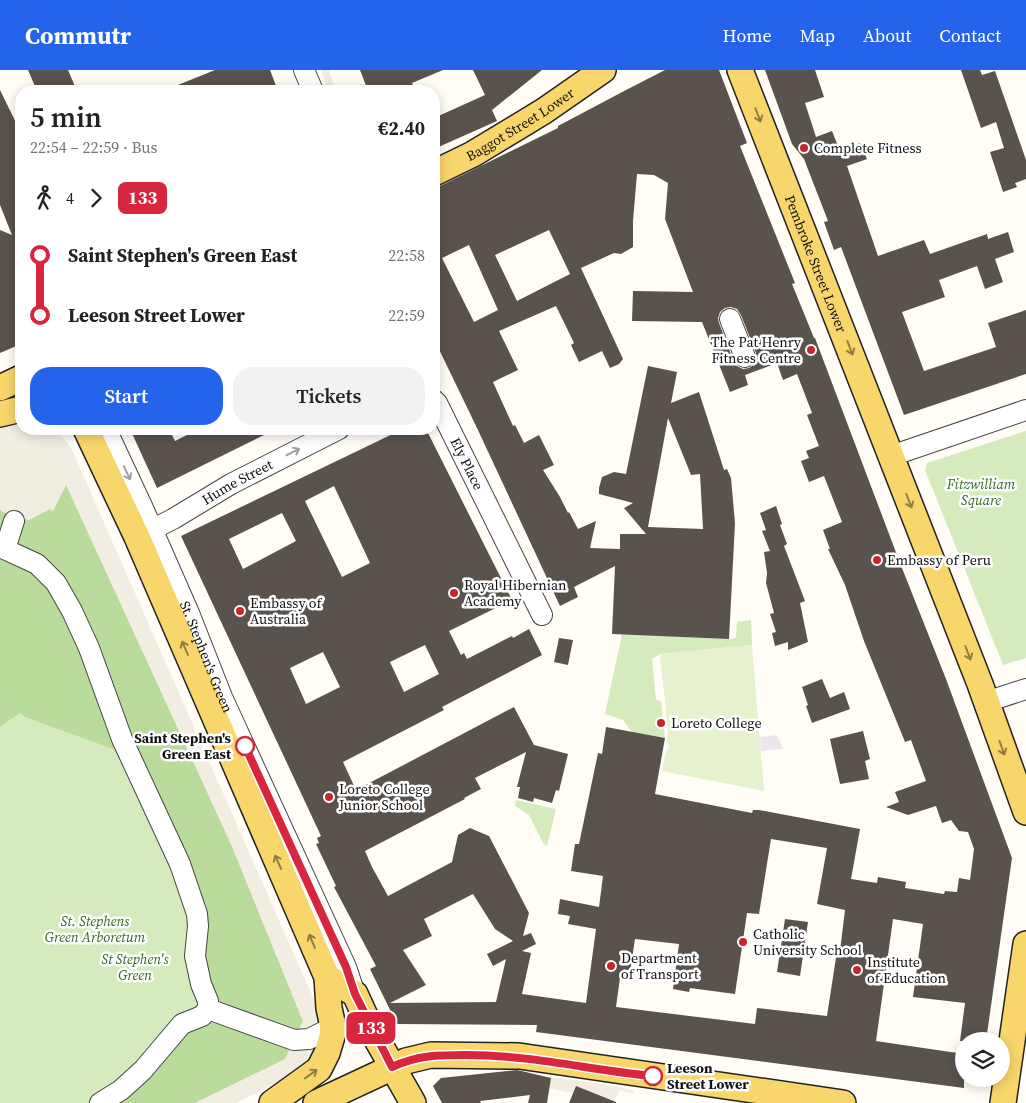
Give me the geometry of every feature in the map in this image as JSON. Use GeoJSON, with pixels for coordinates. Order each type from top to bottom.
{"type":"FeatureCollection","features":[{"type":"Feature","properties":{"kind":"main road","name":"Baggot Street Lower"},"geometry":{"type":"LineString","coordinates":[[440,171],[473,154],[544,111],[604,70]]}},
{"type":"Feature","properties":{"kind":"main road","name":"Pembroke Street Lower"},"geometry":{"type":"LineString","coordinates":[[740,70],[986,702],[1026,812]]}},
{"type":"Feature","properties":{"kind":"main road"},"geometry":{"type":"LineString","coordinates":[[0,388],[15,381]]}},
{"type":"Feature","properties":{"kind":"main road"},"geometry":{"type":"LineString","coordinates":[[0,414],[15,410]]}},
{"type":"Feature","properties":{"kind":"main road","name":"St. Stephen's Green"},"geometry":{"type":"LineString","coordinates":[[73,435],[101,495],[140,531]]}},
{"type":"Feature","properties":{"kind":"main road","name":"St. Stephen's Green"},"geometry":{"type":"LineString","coordinates":[[89,435],[140,531],[327,976],[332,1022],[332,1033],[327,1053],[319,1068],[272,1103]]}},
{"type":"Feature","properties":{"kind":"main road"},"geometry":{"type":"LineString","coordinates":[[1003,1103],[1026,944]]}},
{"type":"Feature","properties":{"kind":"main road"},"geometry":{"type":"LineString","coordinates":[[327,976],[355,994]]}},
{"type":"Feature","properties":{"kind":"main road","name":"St. Stephen's Green"},"geometry":{"type":"LineString","coordinates":[[355,994],[392,1067],[413,1103]]}},
{"type":"Feature","properties":{"kind":"main road"},"geometry":{"type":"LineString","coordinates":[[316,1103],[406,1061],[431,1055],[519,1056],[843,1103]]}},
{"type":"Feature","properties":{"kind":"street"},"geometry":{"type":"LineString","coordinates":[[304,70],[310,85]]}},
{"type":"Feature","properties":{"kind":"street"},"geometry":{"type":"LineString","coordinates":[[730,320],[745,357]]}},
{"type":"Feature","properties":{"kind":"street","name":"Ely Place"},"geometry":{"type":"LineString","coordinates":[[440,409],[542,615]]}},
{"type":"Feature","properties":{"kind":"street"},"geometry":{"type":"LineString","coordinates":[[891,456],[1026,410]]}},
{"type":"Feature","properties":{"kind":"street","name":"St. Stephen's Green"},"geometry":{"type":"LineString","coordinates":[[108,435],[140,531],[189,613],[222,697],[346,967],[355,994]]}},
{"type":"Feature","properties":{"kind":"street","name":"Hume Street"},"geometry":{"type":"LineString","coordinates":[[140,531],[173,519],[230,484],[327,435]]}},
{"type":"Feature","properties":{"kind":"street"},"geometry":{"type":"LineString","coordinates":[[14,520],[3,548],[38,564],[56,583],[72,611],[89,648],[122,738],[180,864],[193,902],[198,926],[195,956],[201,984],[208,1001],[208,1009],[202,1016],[182,1024],[143,1070],[121,1090],[100,1103]]}},
{"type":"Feature","properties":{"kind":"street"},"geometry":{"type":"LineString","coordinates":[[986,702],[1026,689]]}},
{"type":"Feature","properties":{"kind":"street"},"geometry":{"type":"LineString","coordinates":[[208,1009],[294,1040],[309,1039],[323,1032]]}},
{"type":"Feature","properties":{"kind":"shaded area"},"geometry":{"type":"Polygon","coordinates":[[[321,70],[329,70],[334,85],[326,85],[321,70]]]}},
{"type":"Feature","properties":{"kind":"shaded area"},"geometry":{"type":"Polygon","coordinates":[[[15,421],[15,435],[61,435],[72,450],[322,1018],[316,1054],[297,1073],[236,1103],[195,1103],[285,1059],[303,1021],[231,844],[66,485],[53,511],[50,509],[29,520],[3,512],[0,509],[0,426],[15,421]]]}},
{"type":"Feature","properties":{"kind":"shaded area"},"geometry":{"type":"Polygon","coordinates":[[[777,735],[783,749],[761,751],[760,737],[777,735]]]}},
{"type":"Feature","properties":{"kind":"shaded area"},"geometry":{"type":"Polygon","coordinates":[[[551,1078],[620,1087],[634,1091],[633,1094],[620,1090],[614,1102],[549,1088],[551,1078]]]}},
{"type":"Feature","properties":{"kind":"green space","name":"Fitzwilliam Square"},"geometry":{"type":"Polygon","coordinates":[[[1026,431],[1026,658],[1003,665],[925,470],[927,463],[1026,431]]]}},
{"type":"Feature","properties":{"kind":"green space","name":"St Stephen's Green"},"geometry":{"type":"Polygon","coordinates":[[[66,484],[231,844],[303,1021],[286,1059],[195,1103],[0,1103],[0,509],[3,512],[66,484]]]}},
{"type":"Feature","properties":{"kind":"green space"},"geometry":{"type":"Polygon","coordinates":[[[66,484],[231,844],[303,1021],[286,1059],[195,1103],[100,1103],[215,1007],[198,926],[121,754],[113,749],[25,717],[20,713],[0,727],[0,509],[3,512],[29,520],[50,509],[53,511],[66,484]]]}},
{"type":"Feature","properties":{"kind":"green space"},"geometry":{"type":"Polygon","coordinates":[[[751,620],[752,645],[660,654],[652,659],[656,700],[661,701],[665,738],[632,732],[623,720],[605,714],[622,634],[729,639],[736,638],[737,622],[751,620]]]}},
{"type":"Feature","properties":{"kind":"green space"},"geometry":{"type":"Polygon","coordinates":[[[752,645],[764,791],[662,771],[666,750],[668,750],[669,745],[666,741],[668,731],[660,654],[752,645]]]}},
{"type":"Feature","properties":{"kind":"green space"},"geometry":{"type":"Polygon","coordinates":[[[516,800],[556,809],[547,846],[543,843],[529,815],[515,806],[516,800]]]}},
{"type":"Feature","properties":{"kind":"building"},"geometry":{"type":"Polygon","coordinates":[[[28,70],[68,70],[74,85],[34,85],[28,70]]]}},
{"type":"Feature","properties":{"kind":"building"},"geometry":{"type":"Polygon","coordinates":[[[215,70],[270,70],[276,85],[178,85],[215,70]]]}},
{"type":"Feature","properties":{"kind":"building"},"geometry":{"type":"Polygon","coordinates":[[[360,70],[443,70],[412,83],[413,85],[366,85],[360,70]]]}},
{"type":"Feature","properties":{"kind":"building"},"geometry":{"type":"Polygon","coordinates":[[[473,70],[542,70],[492,110],[497,121],[440,146],[440,115],[485,95],[473,70]]]}},
{"type":"Feature","properties":{"kind":"building"},"geometry":{"type":"Polygon","coordinates":[[[665,70],[719,70],[747,143],[740,146],[795,283],[792,284],[815,338],[946,679],[1012,858],[987,1032],[961,1032],[965,1003],[913,997],[923,924],[893,919],[876,1041],[955,1053],[955,1087],[536,1032],[537,1025],[397,1024],[370,969],[376,966],[334,887],[336,886],[316,844],[319,843],[317,838],[321,836],[181,536],[391,435],[429,435],[512,600],[449,631],[461,655],[464,653],[467,659],[529,629],[542,655],[442,707],[444,710],[343,762],[356,790],[514,707],[534,745],[568,754],[559,791],[556,790],[552,803],[534,798],[533,802],[518,798],[520,787],[517,787],[526,752],[475,778],[481,789],[465,799],[365,851],[388,896],[452,862],[458,835],[470,828],[489,836],[529,913],[523,936],[531,933],[536,944],[522,951],[531,953],[522,994],[586,1003],[596,929],[568,924],[570,916],[558,914],[560,899],[599,907],[603,876],[571,871],[575,844],[579,844],[598,753],[602,754],[606,727],[665,738],[655,794],[752,813],[753,810],[759,810],[860,829],[851,879],[877,883],[878,877],[906,882],[905,888],[944,894],[945,891],[957,892],[959,878],[970,880],[974,849],[968,832],[959,831],[951,820],[942,823],[936,806],[908,815],[886,807],[899,802],[895,792],[926,781],[911,740],[905,742],[864,641],[845,585],[828,549],[830,549],[823,530],[842,522],[824,476],[809,482],[801,461],[809,458],[806,451],[819,446],[807,415],[812,413],[797,374],[783,380],[777,363],[745,375],[748,385],[730,392],[702,322],[632,321],[633,291],[693,292],[665,219],[668,183],[654,175],[637,174],[633,247],[621,254],[614,253],[581,268],[623,359],[619,364],[610,368],[602,351],[579,362],[571,345],[574,343],[556,306],[499,331],[518,370],[493,382],[513,426],[515,425],[524,443],[539,435],[554,465],[543,470],[578,529],[596,521],[590,548],[620,549],[620,534],[646,534],[624,508],[633,503],[599,494],[599,488],[602,477],[614,472],[626,474],[648,366],[677,372],[671,403],[699,392],[724,470],[727,469],[731,478],[735,523],[729,639],[612,634],[615,566],[574,587],[578,597],[560,606],[440,351],[440,186],[558,128],[558,126],[665,70]],[[549,230],[495,255],[517,301],[570,274],[549,230]],[[469,245],[442,258],[474,322],[498,310],[469,245]],[[725,308],[720,312],[719,323],[734,362],[743,369],[749,368],[755,364],[756,353],[741,315],[737,309],[725,308]],[[668,418],[648,527],[703,529],[700,474],[691,475],[668,418]],[[334,486],[305,501],[342,577],[370,563],[334,486]],[[282,513],[229,539],[243,569],[296,541],[282,513]],[[425,645],[390,662],[404,692],[439,674],[425,645]],[[323,652],[290,668],[306,704],[340,687],[323,652]],[[771,839],[759,914],[747,913],[735,994],[690,988],[689,992],[673,989],[679,944],[635,939],[629,979],[620,978],[616,1007],[755,1024],[757,1008],[827,1016],[837,951],[840,951],[845,910],[817,904],[827,848],[771,839]],[[473,894],[424,919],[432,936],[403,950],[426,985],[390,1003],[496,1002],[506,959],[493,966],[487,954],[513,941],[495,929],[473,894]]]}},
{"type":"Feature","properties":{"kind":"building"},"geometry":{"type":"Polygon","coordinates":[[[765,70],[815,70],[824,97],[805,103],[816,137],[832,131],[840,151],[860,143],[867,159],[847,166],[878,256],[924,240],[930,254],[987,234],[988,239],[1008,232],[1014,252],[995,259],[1003,282],[985,289],[977,266],[939,280],[945,297],[902,312],[924,371],[996,347],[988,323],[1026,310],[1026,374],[904,415],[841,247],[834,250],[824,222],[828,221],[804,159],[792,144],[765,70]]]}},
{"type":"Feature","properties":{"kind":"building"},"geometry":{"type":"Polygon","coordinates":[[[961,70],[980,70],[982,75],[995,71],[1026,160],[1026,179],[1015,183],[1017,187],[1003,192],[990,152],[1004,148],[996,122],[981,128],[961,70]]]}},
{"type":"Feature","properties":{"kind":"building"},"geometry":{"type":"Polygon","coordinates":[[[0,90],[15,121],[15,347],[0,353],[0,230],[12,235],[0,205],[0,90]]]}},
{"type":"Feature","properties":{"kind":"building"},"geometry":{"type":"Polygon","coordinates":[[[133,435],[172,435],[175,441],[187,435],[264,435],[157,488],[133,435]]]}},
{"type":"Feature","properties":{"kind":"building"},"geometry":{"type":"Polygon","coordinates":[[[776,506],[787,544],[784,546],[805,601],[800,603],[808,642],[788,650],[788,642],[775,646],[772,633],[776,632],[770,614],[774,613],[766,583],[767,573],[764,552],[770,551],[762,531],[766,530],[760,513],[776,506]]]}},
{"type":"Feature","properties":{"kind":"building"},"geometry":{"type":"Polygon","coordinates":[[[559,638],[573,640],[568,665],[554,662],[559,638]]]}},
{"type":"Feature","properties":{"kind":"building"},"geometry":{"type":"Polygon","coordinates":[[[822,679],[830,698],[844,692],[850,709],[812,723],[802,687],[822,679]]]}},
{"type":"Feature","properties":{"kind":"building"},"geometry":{"type":"Polygon","coordinates":[[[863,731],[870,759],[865,761],[869,779],[840,784],[830,739],[863,731]]]}},
{"type":"Feature","properties":{"kind":"building"},"geometry":{"type":"Polygon","coordinates":[[[785,919],[808,922],[800,976],[777,972],[785,919]]]}},
{"type":"Feature","properties":{"kind":"building"},"geometry":{"type":"Polygon","coordinates":[[[517,1070],[551,1078],[547,1103],[528,1103],[530,1095],[480,1101],[481,1103],[442,1103],[433,1086],[441,1078],[517,1070]]]}},
{"type":"Feature","properties":{"kind":"building"},"geometry":{"type":"Polygon","coordinates":[[[576,1086],[616,1102],[616,1103],[569,1103],[576,1086]]]}},
{"type":"Feature","properties":{"kind":"bus line","name":"133"},"geometry":{"type":"LineString","coordinates":[[245,746],[346,967],[355,994],[371,1029],[392,1067],[421,1056],[431,1055],[519,1056],[653,1076]]}},
{"type":"Feature","properties":{"kind":"place","name":"Complete Fitness"},"geometry":{"type":"Point","coordinates":[804,148]}},
{"type":"Feature","properties":{"kind":"place","name":"The Pat Henry Fitness Centre"},"geometry":{"type":"Point","coordinates":[811,350]}},
{"type":"Feature","properties":{"kind":"place","name":"Embassy of Peru"},"geometry":{"type":"Point","coordinates":[877,560]}},
{"type":"Feature","properties":{"kind":"place","name":"Royal Hibernian Academy"},"geometry":{"type":"Point","coordinates":[454,593]}},
{"type":"Feature","properties":{"kind":"place","name":"Embassy of Australia"},"geometry":{"type":"Point","coordinates":[240,611]}},
{"type":"Feature","properties":{"kind":"place","name":"Loreto College"},"geometry":{"type":"Point","coordinates":[661,723]}},
{"type":"Feature","properties":{"kind":"place","name":"Saint Stephen's Green East"},"geometry":{"type":"Point","coordinates":[245,746]}},
{"type":"Feature","properties":{"kind":"place","name":"Loreto College Junior School"},"geometry":{"type":"Point","coordinates":[329,797]}},
{"type":"Feature","properties":{"kind":"place","name":"Catholic University School"},"geometry":{"type":"Point","coordinates":[743,942]}},
{"type":"Feature","properties":{"kind":"place","name":"Department of Transport"},"geometry":{"type":"Point","coordinates":[611,966]}},
{"type":"Feature","properties":{"kind":"place","name":"Institute of Education"},"geometry":{"type":"Point","coordinates":[857,970]}},
{"type":"Feature","properties":{"kind":"place","name":"Leeson Street Lower"},"geometry":{"type":"Point","coordinates":[653,1076]}},
{"type":"Feature","properties":{"kind":"park label","name":"St. Stephens Green Arboretum"},"geometry":{"type":"Point","coordinates":[95,930]}}]}
